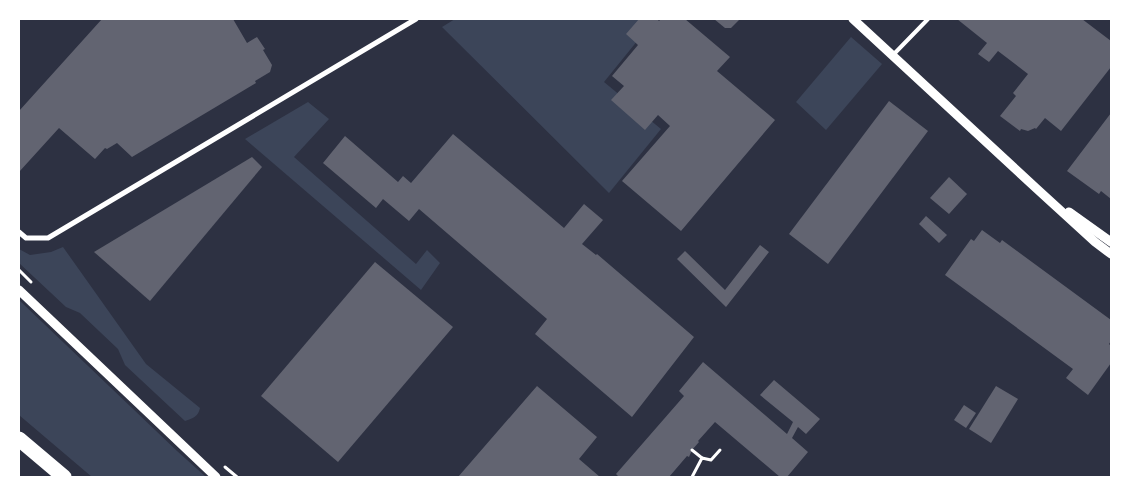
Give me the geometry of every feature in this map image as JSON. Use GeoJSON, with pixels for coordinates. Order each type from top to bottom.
{"type":"FeatureCollection","features":[{"type":"Feature","properties":{"kind":"highway"},"geometry":{"type":"LineString","coordinates":[[19,439],[64,477]]}},
{"type":"Feature","properties":{"kind":"street"},"geometry":{"type":"LineString","coordinates":[[19,232],[26,238],[48,238],[416,19]]}},
{"type":"Feature","properties":{"kind":"street"},"geometry":{"type":"LineString","coordinates":[[853,19],[1095,242],[1111,254]]}},
{"type":"Feature","properties":{"kind":"street"},"geometry":{"type":"LineString","coordinates":[[1037,189],[1111,242]]}},
{"type":"Feature","properties":{"kind":"street"},"geometry":{"type":"LineString","coordinates":[[19,290],[216,477]]}},
{"type":"Feature","properties":{"kind":"lane"},"geometry":{"type":"LineString","coordinates":[[893,55],[928,19]]}},
{"type":"Feature","properties":{"kind":"path"},"geometry":{"type":"LineString","coordinates":[[692,450],[702,458],[711,460],[720,450]]}},
{"type":"Feature","properties":{"kind":"path"},"geometry":{"type":"LineString","coordinates":[[692,477],[702,458]]}},
{"type":"Feature","properties":{"kind":"shaded area"},"geometry":{"type":"Polygon","coordinates":[[[455,19],[655,19],[604,82],[661,129],[609,193],[442,27],[455,19]]]}},
{"type":"Feature","properties":{"kind":"shaded area"},"geometry":{"type":"Polygon","coordinates":[[[851,37],[882,64],[826,130],[796,102],[851,37]]]}},
{"type":"Feature","properties":{"kind":"shaded area"},"geometry":{"type":"Polygon","coordinates":[[[308,102],[329,119],[294,157],[416,264],[427,250],[440,263],[421,290],[245,139],[308,102]]]}},
{"type":"Feature","properties":{"kind":"shaded area"},"geometry":{"type":"Polygon","coordinates":[[[63,247],[146,364],[200,408],[195,417],[185,421],[125,365],[118,349],[80,313],[66,307],[19,263],[19,249],[30,255],[51,252],[63,247]]]}},
{"type":"Feature","properties":{"kind":"shaded area"},"geometry":{"type":"Polygon","coordinates":[[[19,300],[206,477],[92,477],[19,415],[19,300]]]}},
{"type":"Feature","properties":{"kind":"building"},"geometry":{"type":"Polygon","coordinates":[[[102,19],[233,19],[247,43],[257,37],[272,65],[270,72],[255,81],[256,83],[132,157],[117,143],[107,149],[105,148],[95,159],[59,128],[19,172],[19,111],[102,19]]]}},
{"type":"Feature","properties":{"kind":"building"},"geometry":{"type":"Polygon","coordinates":[[[639,19],[657,19],[659,21],[661,19],[685,19],[730,57],[717,71],[775,120],[681,231],[622,181],[670,126],[658,115],[645,130],[611,100],[624,86],[612,76],[638,45],[626,34],[639,19]]]}},
{"type":"Feature","properties":{"kind":"building"},"geometry":{"type":"Polygon","coordinates":[[[714,19],[740,19],[731,28],[725,28],[714,19]]]}},
{"type":"Feature","properties":{"kind":"building"},"geometry":{"type":"Polygon","coordinates":[[[957,19],[1082,19],[1111,41],[1111,67],[1061,131],[1045,118],[1036,129],[1028,131],[1021,129],[1020,131],[1000,116],[1016,96],[1013,93],[1028,74],[998,51],[989,62],[978,54],[987,43],[957,19]]]}},
{"type":"Feature","properties":{"kind":"building"},"geometry":{"type":"Polygon","coordinates":[[[889,101],[928,131],[828,264],[789,234],[889,101]]]}},
{"type":"Feature","properties":{"kind":"building"},"geometry":{"type":"Polygon","coordinates":[[[1111,113],[1111,199],[1101,191],[1099,194],[1067,171],[1111,113]]]}},
{"type":"Feature","properties":{"kind":"building"},"geometry":{"type":"Polygon","coordinates":[[[453,134],[564,228],[584,204],[603,220],[582,244],[597,254],[694,337],[632,417],[535,334],[547,319],[419,209],[409,221],[383,199],[376,208],[323,163],[345,136],[398,182],[403,176],[411,183],[453,134]]]}},
{"type":"Feature","properties":{"kind":"building"},"geometry":{"type":"Polygon","coordinates":[[[252,157],[262,167],[150,301],[94,252],[252,157]]]}},
{"type":"Feature","properties":{"kind":"building"},"geometry":{"type":"Polygon","coordinates":[[[949,177],[967,194],[949,214],[930,198],[949,177]]]}},
{"type":"Feature","properties":{"kind":"building"},"geometry":{"type":"Polygon","coordinates":[[[926,216],[947,235],[939,243],[919,224],[926,216]]]}},
{"type":"Feature","properties":{"kind":"building"},"geometry":{"type":"Polygon","coordinates":[[[982,230],[1000,243],[1002,240],[1111,320],[1111,341],[1109,344],[1111,346],[1111,363],[1088,395],[1066,378],[1073,369],[945,275],[971,239],[974,241],[982,230]]]}},
{"type":"Feature","properties":{"kind":"building"},"geometry":{"type":"Polygon","coordinates":[[[760,245],[769,252],[726,307],[677,259],[685,251],[725,290],[760,245]]]}},
{"type":"Feature","properties":{"kind":"building"},"geometry":{"type":"Polygon","coordinates":[[[375,262],[453,327],[338,462],[261,396],[375,262]]]}},
{"type":"Feature","properties":{"kind":"building"},"geometry":{"type":"Polygon","coordinates":[[[703,362],[787,434],[793,422],[760,395],[774,380],[820,419],[806,434],[798,427],[792,438],[808,452],[787,477],[780,477],[715,422],[698,441],[689,457],[687,456],[669,477],[619,477],[616,474],[684,396],[679,391],[703,362]]]}},
{"type":"Feature","properties":{"kind":"building"},"geometry":{"type":"Polygon","coordinates":[[[537,386],[597,437],[579,459],[600,477],[458,477],[537,386]]]}},
{"type":"Feature","properties":{"kind":"building"},"geometry":{"type":"Polygon","coordinates":[[[996,386],[1018,399],[991,443],[969,429],[996,386]]]}},
{"type":"Feature","properties":{"kind":"building"},"geometry":{"type":"Polygon","coordinates":[[[964,405],[976,413],[966,428],[954,420],[964,405]]]}}]}
